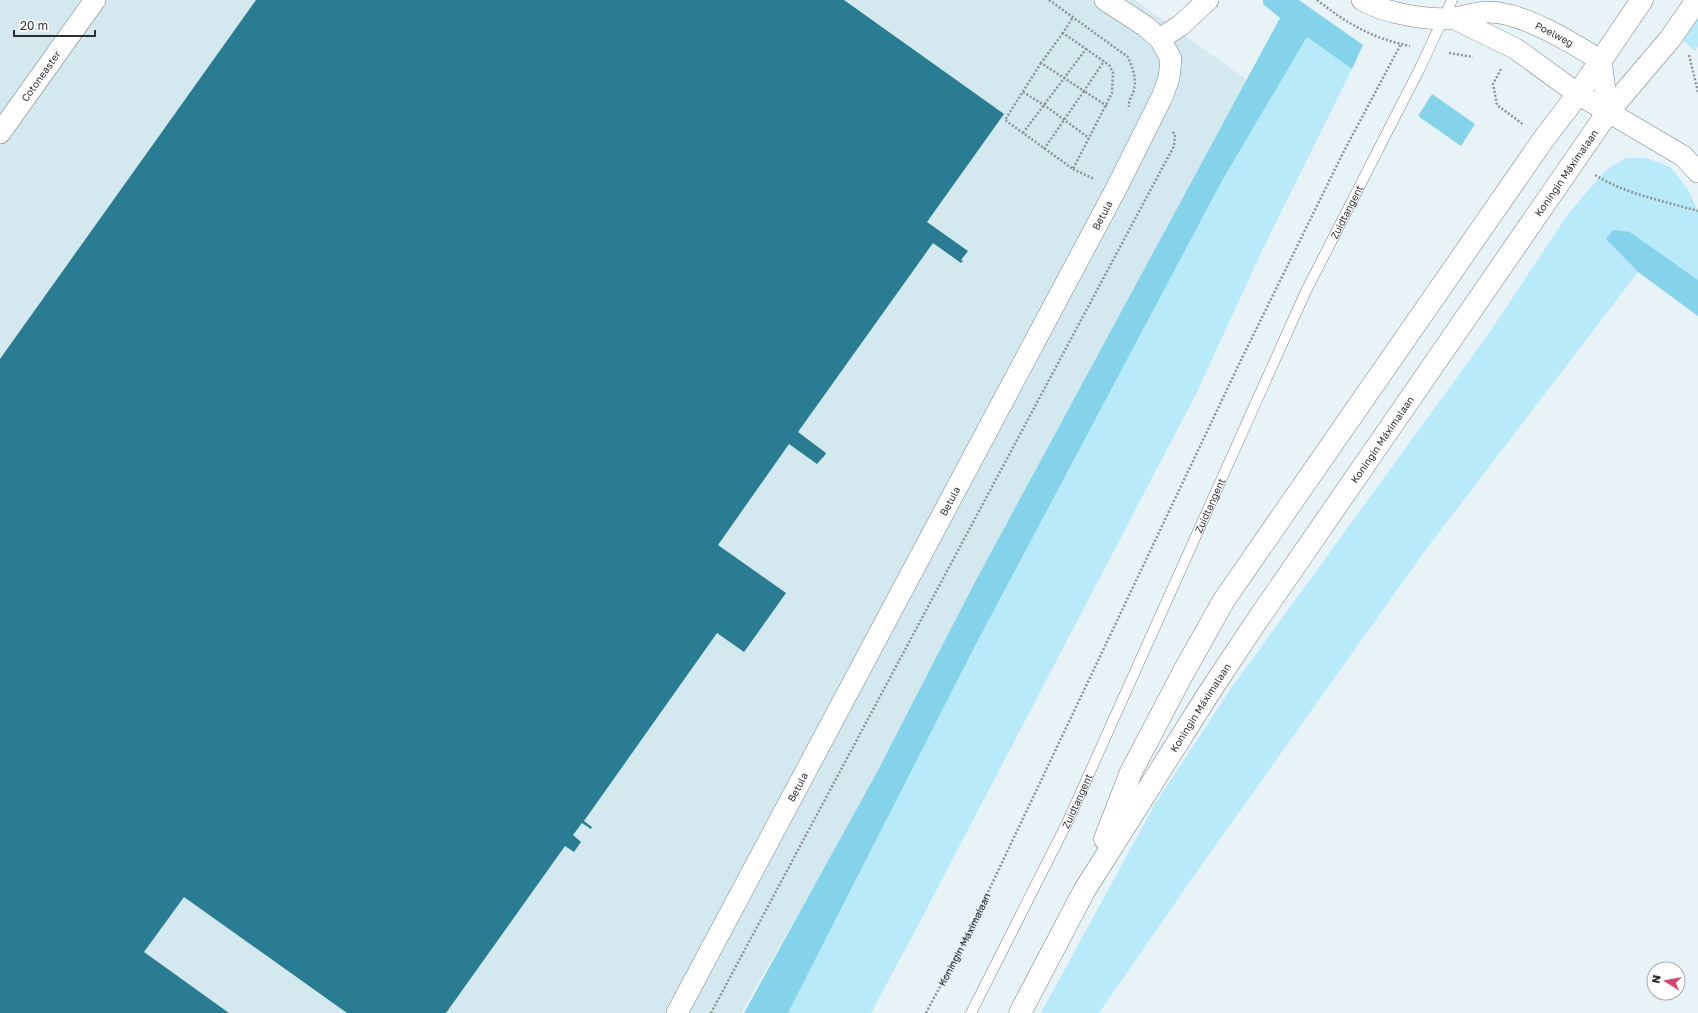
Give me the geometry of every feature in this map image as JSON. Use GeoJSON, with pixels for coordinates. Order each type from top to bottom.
{"type":"FeatureCollection","features":[{"type":"Feature","properties":{"kind":"main road","name":"Koningin Máximalaan"},"geometry":{"type":"LineString","coordinates":[[1084,891],[1131,772],[1183,673],[1224,600],[1543,140],[1601,61],[1642,0]]}},
{"type":"Feature","properties":{"kind":"main road","name":"Koningin Máximalaan"},"geometry":{"type":"LineString","coordinates":[[1020,1013],[1084,891],[1254,625],[1608,112],[1670,39],[1697,0]]}},
{"type":"Feature","properties":{"kind":"street","name":"Cotoneaster"},"geometry":{"type":"LineString","coordinates":[[0,133],[94,0]]}},
{"type":"Feature","properties":{"kind":"street"},"geometry":{"type":"LineString","coordinates":[[1105,0],[1145,26],[1160,39],[1181,25],[1208,0]]}},
{"type":"Feature","properties":{"kind":"street","name":"Poelweg"},"geometry":{"type":"LineString","coordinates":[[1362,0],[1401,14],[1449,12],[1487,12],[1508,14],[1564,37],[1601,61]]}},
{"type":"Feature","properties":{"kind":"street","name":"Poelweg"},"geometry":{"type":"LineString","coordinates":[[1449,12],[1476,31],[1504,42],[1578,94],[1684,156],[1698,172]]}},
{"type":"Feature","properties":{"kind":"street","name":"Betula"},"geometry":{"type":"LineString","coordinates":[[677,1013],[1112,196],[1162,97],[1169,78],[1171,59],[1160,39]]}},
{"type":"Feature","properties":{"kind":"street"},"geometry":{"type":"LineString","coordinates":[[1601,61],[1608,112]]}},
{"type":"Feature","properties":{"kind":"lane","name":"Zuidtangent"},"geometry":{"type":"LineString","coordinates":[[971,1013],[1067,823],[1306,291],[1449,12]]}},
{"type":"Feature","properties":{"kind":"path"},"geometry":{"type":"LineString","coordinates":[[1049,0],[1086,26]]}},
{"type":"Feature","properties":{"kind":"path"},"geometry":{"type":"LineString","coordinates":[[1063,33],[1109,64],[1113,72],[1112,93],[1107,106],[1073,169],[1005,120],[1041,63],[1073,17]]}},
{"type":"Feature","properties":{"kind":"path","name":"Koningin Máximalaan"},"geometry":{"type":"LineString","coordinates":[[926,1013],[969,932],[1082,692],[1344,151],[1401,44]]}},
{"type":"Feature","properties":{"kind":"path"},"geometry":{"type":"LineString","coordinates":[[1023,134],[1086,49]]}},
{"type":"Feature","properties":{"kind":"path"},"geometry":{"type":"LineString","coordinates":[[1044,149],[1104,61]]}},
{"type":"Feature","properties":{"kind":"path"},"geometry":{"type":"LineString","coordinates":[[1041,63],[1107,106]]}},
{"type":"Feature","properties":{"kind":"path"},"geometry":{"type":"LineString","coordinates":[[1022,92],[1044,105],[1089,138]]}},
{"type":"Feature","properties":{"kind":"shaded area"},"geometry":{"type":"Polygon","coordinates":[[[0,0],[1135,0],[1271,97],[741,1013],[0,1013],[0,0]]]}},
{"type":"Feature","properties":{"kind":"shaded area"},"geometry":{"type":"Polygon","coordinates":[[[1263,0],[1299,0],[1363,45],[1352,69],[1307,37],[1223,179],[975,646],[788,1013],[744,1013],[876,774],[974,584],[1280,18],[1263,4],[1263,0]]]}},
{"type":"Feature","properties":{"kind":"shaded area"},"geometry":{"type":"Polygon","coordinates":[[[1698,11],[1698,46],[1695,51],[1680,38],[1698,11]]]}},
{"type":"Feature","properties":{"kind":"shaded area"},"geometry":{"type":"Polygon","coordinates":[[[1307,37],[1352,69],[1260,255],[1197,392],[915,931],[871,1013],[788,1013],[975,646],[1223,179],[1307,37]]]}},
{"type":"Feature","properties":{"kind":"shaded area"},"geometry":{"type":"Polygon","coordinates":[[[1432,94],[1475,124],[1461,146],[1418,116],[1432,94]]]}},
{"type":"Feature","properties":{"kind":"shaded area"},"geometry":{"type":"Polygon","coordinates":[[[1626,158],[1646,158],[1670,167],[1687,188],[1698,211],[1698,280],[1630,232],[1606,239],[1638,272],[1427,548],[1200,867],[1099,1013],[1041,1013],[1155,804],[1232,687],[1487,336],[1568,214],[1606,170],[1626,158]]]}},
{"type":"Feature","properties":{"kind":"shaded area"},"geometry":{"type":"Polygon","coordinates":[[[1613,230],[1630,232],[1698,280],[1698,316],[1638,272],[1606,239],[1613,230]]]}},
{"type":"Feature","properties":{"kind":"building"},"geometry":{"type":"Polygon","coordinates":[[[256,0],[844,0],[1004,114],[927,222],[968,251],[961,260],[963,261],[961,263],[933,243],[798,432],[826,453],[825,455],[817,464],[789,444],[718,545],[786,593],[744,652],[717,633],[584,821],[592,827],[591,829],[582,823],[573,835],[581,842],[574,852],[565,846],[446,1013],[347,1013],[184,897],[144,952],[229,1013],[0,1013],[0,359],[256,0]]]}}]}
